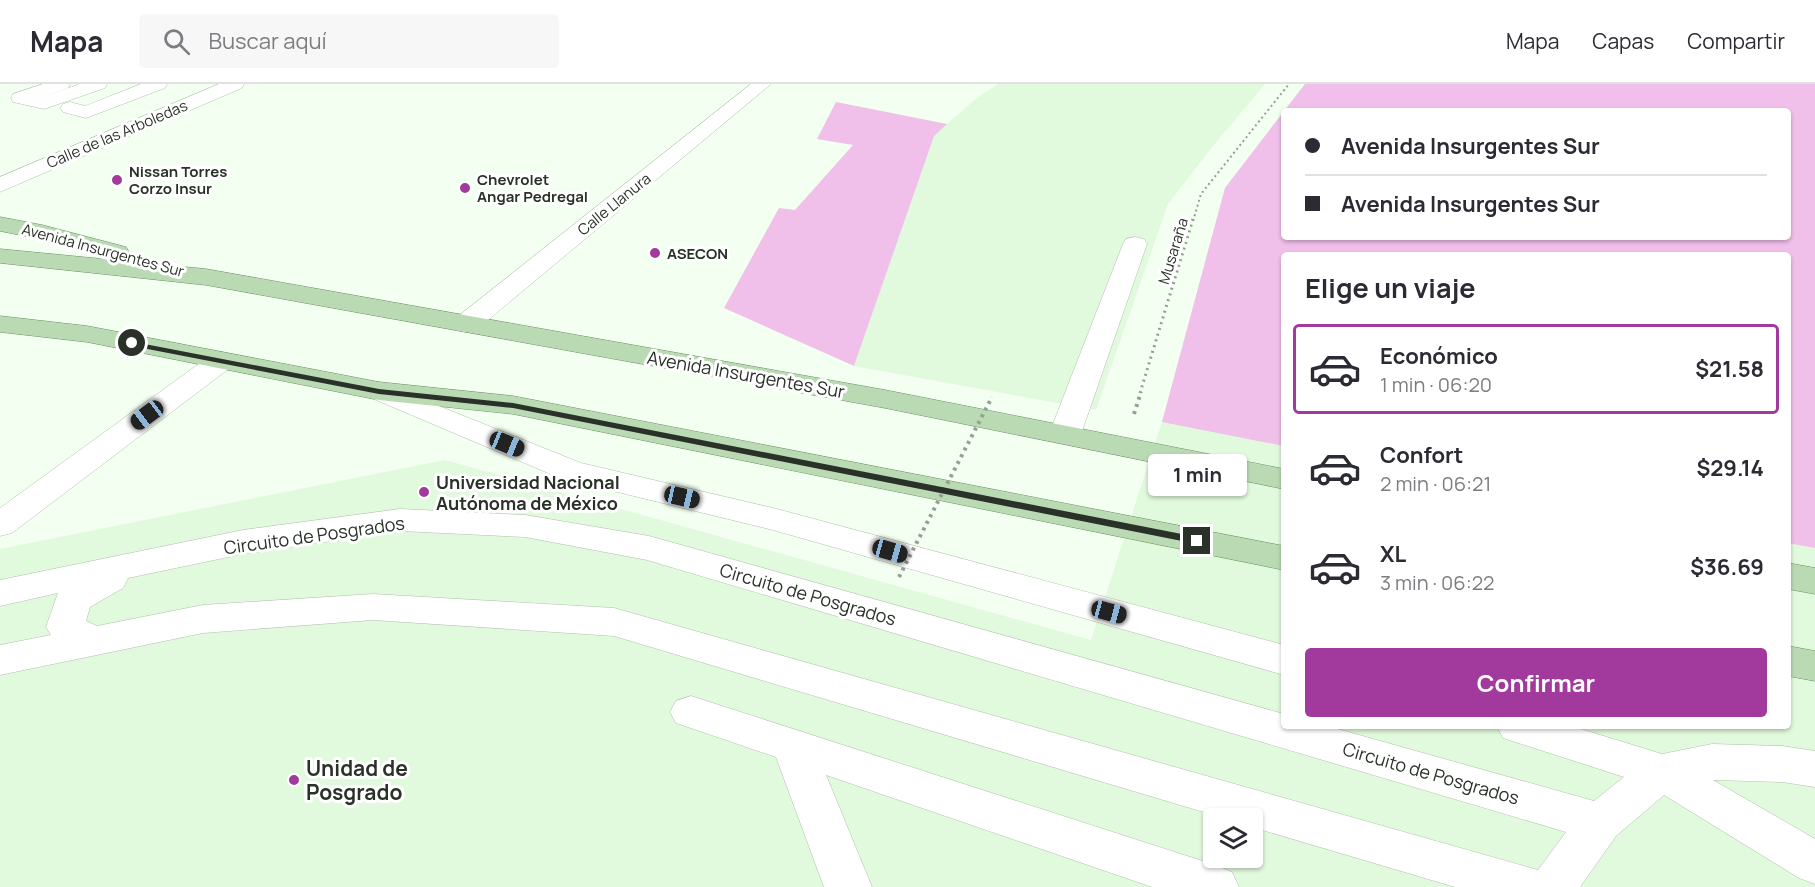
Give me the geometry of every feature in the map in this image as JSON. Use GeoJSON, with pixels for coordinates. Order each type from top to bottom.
{"type":"FeatureCollection","features":[{"type":"Feature","properties":{"kind":"main road","name":"Avenida Insurgentes Sur"},"geometry":{"type":"LineString","coordinates":[[0,224],[42,232],[206,277]]}},
{"type":"Feature","properties":{"kind":"main road","name":"Avenida Insurgentes Sur"},"geometry":{"type":"LineString","coordinates":[[0,256],[206,277],[1065,434],[1281,477]]}},
{"type":"Feature","properties":{"kind":"main road"},"geometry":{"type":"LineString","coordinates":[[0,302],[87,334]]}},
{"type":"Feature","properties":{"kind":"main road"},"geometry":{"type":"LineString","coordinates":[[0,324],[87,334],[379,391],[513,405],[1281,557]]}},
{"type":"Feature","properties":{"kind":"main road"},"geometry":{"type":"LineString","coordinates":[[1791,577],[1815,581]]}},
{"type":"Feature","properties":{"kind":"main road"},"geometry":{"type":"LineString","coordinates":[[1791,662],[1815,666]]}},
{"type":"Feature","properties":{"kind":"street"},"geometry":{"type":"LineString","coordinates":[[61,84],[20,98],[86,112],[158,84]]}},
{"type":"Feature","properties":{"kind":"street"},"geometry":{"type":"LineString","coordinates":[[44,103],[98,84]]}},
{"type":"Feature","properties":{"kind":"street"},"geometry":{"type":"LineString","coordinates":[[119,133],[96,128],[200,84]]}},
{"type":"Feature","properties":{"kind":"street","name":"Calle de las Arboledas"},"geometry":{"type":"LineString","coordinates":[[0,185],[235,84]]}},
{"type":"Feature","properties":{"kind":"street","name":"Calle Llanura"},"geometry":{"type":"LineString","coordinates":[[466,324],[762,84]]}},
{"type":"Feature","properties":{"kind":"street"},"geometry":{"type":"LineString","coordinates":[[1065,434],[1135,244]]}},
{"type":"Feature","properties":{"kind":"street"},"geometry":{"type":"LineString","coordinates":[[0,525],[221,361]]}},
{"type":"Feature","properties":{"kind":"street"},"geometry":{"type":"LineString","coordinates":[[379,391],[571,471],[777,520],[1281,659]]}},
{"type":"Feature","properties":{"kind":"street","name":"Circuito de Posgrados"},"geometry":{"type":"LineString","coordinates":[[0,593],[243,542],[400,520],[525,526],[650,548],[1600,822]]}},
{"type":"Feature","properties":{"kind":"street"},"geometry":{"type":"LineString","coordinates":[[91,640],[65,627],[73,600],[111,578],[151,563]]}},
{"type":"Feature","properties":{"kind":"street"},"geometry":{"type":"LineString","coordinates":[[1,660],[202,619],[374,607],[614,622],[1527,887]]}},
{"type":"Feature","properties":{"kind":"street"},"geometry":{"type":"LineString","coordinates":[[691,711],[1215,887]]}},
{"type":"Feature","properties":{"kind":"street"},"geometry":{"type":"LineString","coordinates":[[1527,729],[1662,772],[1815,863]]}},
{"type":"Feature","properties":{"kind":"street"},"geometry":{"type":"LineString","coordinates":[[793,746],[848,887]]}},
{"type":"Feature","properties":{"kind":"street"},"geometry":{"type":"LineString","coordinates":[[1553,887],[1600,822],[1662,772],[1712,762],[1782,764],[1815,770]]}},
{"type":"Feature","properties":{"kind":"path","name":"Musaraña"},"geometry":{"type":"LineString","coordinates":[[1115,444],[1131,424],[1201,194],[1289,84]]}},
{"type":"Feature","properties":{"kind":"path"},"geometry":{"type":"LineString","coordinates":[[899,577],[992,397]]}},
{"type":"Feature","properties":{"kind":"shaded area"},"geometry":{"type":"Polygon","coordinates":[[[998,84],[1265,84],[1168,204],[1096,410],[854,366],[934,135],[977,98],[998,84]]]}},
{"type":"Feature","properties":{"kind":"shaded area","name":"Universidad Nacional Autónoma de México"},"geometry":{"type":"Polygon","coordinates":[[[1305,84],[1815,84],[1815,887],[0,887],[0,549],[445,460],[1091,640],[1162,422],[1225,188],[1281,115],[1281,240],[1791,240],[1791,108],[1286,108],[1305,84]]]}},
{"type":"Feature","properties":{"kind":"shaded area"},"geometry":{"type":"Polygon","coordinates":[[[1305,84],[1815,84],[1815,548],[1791,544],[1791,252],[1281,252],[1281,445],[1162,422],[1225,188],[1281,115],[1281,240],[1791,240],[1791,108],[1286,108],[1305,84]]]}},
{"type":"Feature","properties":{"kind":"shaded area"},"geometry":{"type":"Polygon","coordinates":[[[836,102],[947,124],[934,136],[854,366],[724,308],[779,208],[795,210],[853,145],[817,139],[836,102]]]}},
{"type":"Feature","properties":{"kind":"place","name":"Nissan Torres Corzo Insur"},"geometry":{"type":"Point","coordinates":[117,180]}},
{"type":"Feature","properties":{"kind":"place","name":"Chevrolet Angar Pedregal"},"geometry":{"type":"Point","coordinates":[465,188]}},
{"type":"Feature","properties":{"kind":"place","name":"ASECON"},"geometry":{"type":"Point","coordinates":[655,253]}},
{"type":"Feature","properties":{"kind":"place","name":"Universidad Nacional Autónoma de México"},"geometry":{"type":"Point","coordinates":[424,492]}},
{"type":"Feature","properties":{"kind":"place","name":"Unidad de Posgrado"},"geometry":{"type":"Point","coordinates":[294,780]}},
{"type":"Feature","properties":{"kind":"route"},"geometry":{"type":"LineString","coordinates":[[132,343],[379,391],[513,405],[1197,541]]}}]}
